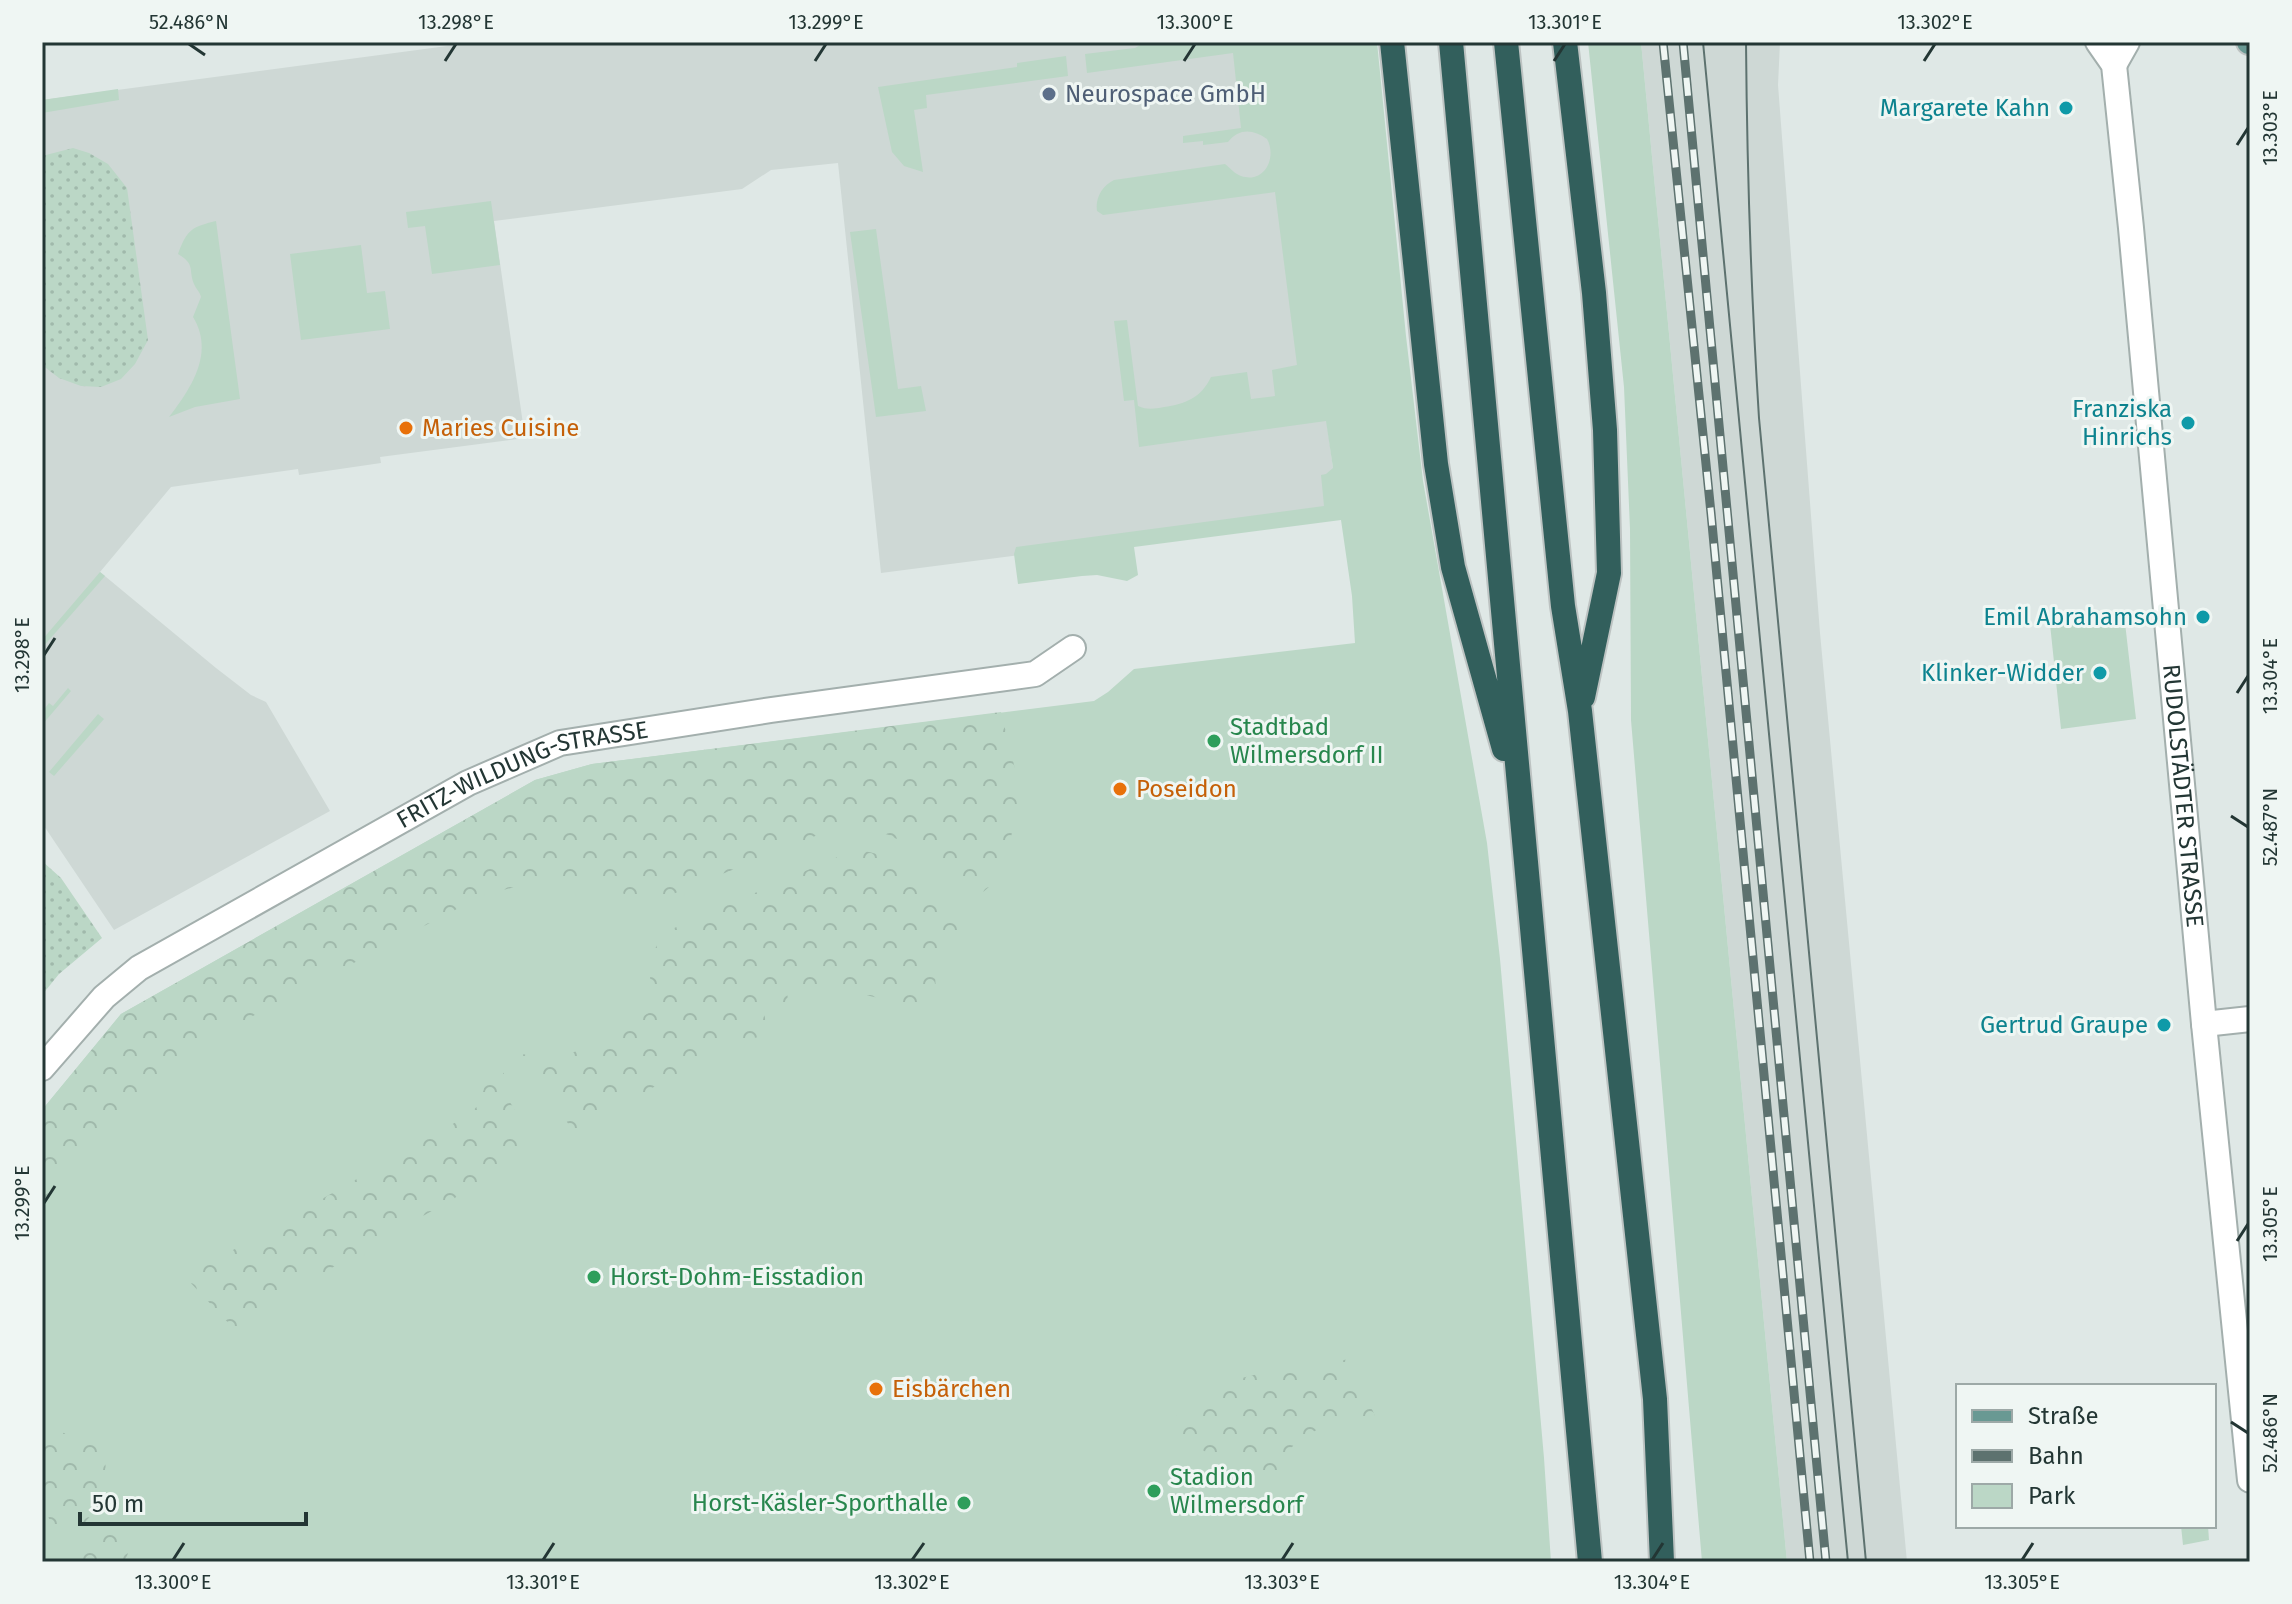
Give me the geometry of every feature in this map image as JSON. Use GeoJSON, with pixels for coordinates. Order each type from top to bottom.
{"type":"FeatureCollection","features":[{"type":"Feature","properties":{"kind":"highway"},"geometry":{"type":"LineString","coordinates":[[1392,42],[1436,464],[1453,567],[1520,808]]}},
{"type":"Feature","properties":{"kind":"highway"},"geometry":{"type":"LineString","coordinates":[[1451,42],[1590,1562]]}},
{"type":"Feature","properties":{"kind":"highway"},"geometry":{"type":"LineString","coordinates":[[1506,42],[1563,606],[1580,711],[1655,1399],[1662,1562]]}},
{"type":"Feature","properties":{"kind":"highway"},"geometry":{"type":"LineString","coordinates":[[1565,42],[1605,430],[1609,573],[1580,711]]}},
{"type":"Feature","properties":{"kind":"street","name":"RUDOLSTÄDTER STRASSE"},"geometry":{"type":"LineString","coordinates":[[2098,42],[2114,65],[2250,1480]]}},
{"type":"Feature","properties":{"kind":"street"},"geometry":{"type":"LineString","coordinates":[[2114,65],[2127,42]]}},
{"type":"Feature","properties":{"kind":"street","name":"FRITZ-WILDUNG-STRASSE"},"geometry":{"type":"LineString","coordinates":[[42,1068],[104,997],[139,968],[468,783],[560,743],[1035,674],[1073,648]]}},
{"type":"Feature","properties":{"kind":"street"},"geometry":{"type":"LineString","coordinates":[[2204,1024],[2250,1019]]}},
{"type":"Feature","properties":{"kind":"shaded area"},"geometry":{"type":"Polygon","coordinates":[[[477,42],[1276,42],[1341,513],[881,573],[838,163],[771,170],[742,189],[494,221],[525,438],[380,457],[381,463],[299,475],[298,469],[171,487],[100,572],[216,668],[251,695],[266,702],[330,811],[114,930],[42,823],[42,100],[477,42]]]}},
{"type":"Feature","properties":{"kind":"shaded area"},"geometry":{"type":"Polygon","coordinates":[[[1641,42],[1780,42],[1778,85],[1820,633],[1907,1562],[1787,1562],[1641,42]]]}},
{"type":"Feature","properties":{"kind":"green space"},"geometry":{"type":"Polygon","coordinates":[[[1145,42],[1377,42],[1423,481],[1487,843],[1500,959],[1551,1562],[42,1562],[42,1110],[121,1014],[535,780],[592,764],[1094,701],[1134,669],[1355,643],[1341,520],[1134,547],[1138,575],[1127,581],[1097,575],[1018,584],[1016,547],[1324,506],[1321,475],[1333,468],[1326,421],[1139,447],[1134,400],[1124,401],[1114,321],[1127,320],[1138,406],[1144,408],[1185,402],[1197,395],[1211,377],[1247,372],[1251,399],[1275,396],[1272,370],[1297,365],[1275,192],[1103,215],[1097,211],[1100,193],[1114,180],[1225,164],[1239,175],[1257,176],[1267,167],[1271,154],[1267,139],[1251,132],[1241,132],[1228,142],[1203,145],[1203,141],[1183,143],[1183,136],[1241,128],[1233,53],[1087,73],[1085,54],[1135,48],[1145,42]]]}},
{"type":"Feature","properties":{"kind":"green space"},"geometry":{"type":"Polygon","coordinates":[[[1588,42],[1641,42],[1787,1562],[1702,1562],[1631,720],[1630,529],[1624,387],[1588,42]]]}},
{"type":"Feature","properties":{"kind":"green space"},"geometry":{"type":"Polygon","coordinates":[[[1066,56],[1068,76],[926,95],[927,108],[914,110],[923,172],[904,166],[892,152],[878,87],[1017,67],[1017,63],[1066,56]]]}},
{"type":"Feature","properties":{"kind":"green space"},"geometry":{"type":"Polygon","coordinates":[[[118,89],[119,100],[42,113],[42,100],[118,89]]]}},
{"type":"Feature","properties":{"kind":"green space"},"geometry":{"type":"Polygon","coordinates":[[[73,148],[108,164],[127,188],[148,340],[135,364],[121,379],[101,387],[81,386],[59,378],[42,365],[42,156],[73,148]]]}},
{"type":"Feature","properties":{"kind":"green space"},"geometry":{"type":"Polygon","coordinates":[[[491,201],[500,265],[432,274],[425,226],[408,228],[406,212],[491,201]]]}},
{"type":"Feature","properties":{"kind":"green space"},"geometry":{"type":"Polygon","coordinates":[[[216,221],[240,399],[195,407],[169,417],[198,370],[202,344],[193,317],[201,297],[189,264],[178,254],[191,230],[216,221]]]}},
{"type":"Feature","properties":{"kind":"green space"},"geometry":{"type":"Polygon","coordinates":[[[876,229],[898,389],[921,386],[926,411],[876,417],[850,232],[876,229]]]}},
{"type":"Feature","properties":{"kind":"green space"},"geometry":{"type":"Polygon","coordinates":[[[361,245],[367,293],[385,291],[390,329],[301,340],[290,254],[361,245]]]}},
{"type":"Feature","properties":{"kind":"green space"},"geometry":{"type":"Polygon","coordinates":[[[100,572],[105,576],[42,648],[42,640],[100,572]]]}},
{"type":"Feature","properties":{"kind":"green space"},"geometry":{"type":"Polygon","coordinates":[[[2124,614],[2136,719],[2061,729],[2050,624],[2124,614]]]}},
{"type":"Feature","properties":{"kind":"green space"},"geometry":{"type":"Polygon","coordinates":[[[68,688],[71,691],[42,725],[42,712],[49,703],[53,706],[68,688]]]}},
{"type":"Feature","properties":{"kind":"green space"},"geometry":{"type":"Polygon","coordinates":[[[1001,712],[1015,769],[1017,806],[1010,843],[998,879],[982,893],[972,894],[962,889],[914,848],[889,835],[858,827],[825,832],[646,905],[601,885],[573,881],[524,885],[491,894],[264,1010],[188,1054],[110,1120],[42,1206],[42,1110],[121,1014],[535,780],[592,764],[1001,712]]]}},
{"type":"Feature","properties":{"kind":"green space"},"geometry":{"type":"Polygon","coordinates":[[[98,714],[104,719],[54,776],[49,772],[98,714]]]}},
{"type":"Feature","properties":{"kind":"green space"},"geometry":{"type":"Polygon","coordinates":[[[864,851],[892,860],[917,875],[963,913],[969,930],[967,937],[937,971],[939,999],[922,1016],[887,1000],[853,992],[787,989],[788,1002],[762,1005],[769,1035],[718,1050],[574,1133],[536,1073],[526,1078],[509,1054],[514,1051],[551,1063],[612,1034],[657,1008],[650,968],[654,951],[665,932],[840,856],[864,851]]]}},
{"type":"Feature","properties":{"kind":"green space"},"geometry":{"type":"Polygon","coordinates":[[[42,861],[61,878],[102,938],[59,974],[42,995],[42,861]]]}},
{"type":"Feature","properties":{"kind":"green space"},"geometry":{"type":"Polygon","coordinates":[[[496,1062],[517,1093],[508,1099],[518,1115],[509,1122],[530,1155],[263,1307],[236,1331],[188,1280],[200,1269],[470,1114],[480,1103],[490,1065],[496,1062]]]}},
{"type":"Feature","properties":{"kind":"green space"},"geometry":{"type":"Polygon","coordinates":[[[1350,1359],[1375,1416],[1340,1421],[1306,1436],[1285,1454],[1274,1479],[1162,1434],[1153,1422],[1200,1410],[1201,1388],[1266,1372],[1350,1359]]]}},
{"type":"Feature","properties":{"kind":"green space"},"geometry":{"type":"Polygon","coordinates":[[[42,1422],[64,1433],[105,1443],[106,1486],[92,1514],[82,1526],[63,1533],[51,1524],[42,1500],[42,1422]]]}},
{"type":"Feature","properties":{"kind":"green space"},"geometry":{"type":"Polygon","coordinates":[[[118,1512],[129,1550],[125,1562],[77,1562],[80,1556],[118,1512]]]}},
{"type":"Feature","properties":{"kind":"green space"},"geometry":{"type":"Polygon","coordinates":[[[2181,1528],[2208,1528],[2209,1540],[2183,1545],[2181,1528]]]}},
{"type":"Feature","properties":{"kind":"tram line"},"geometry":{"type":"LineString","coordinates":[[1703,42],[1848,1562]]}},
{"type":"Feature","properties":{"kind":"tram line"},"geometry":{"type":"LineString","coordinates":[[1746,42],[1750,230],[1759,418],[1866,1562]]}},
{"type":"Feature","properties":{"kind":"railway"},"geometry":{"type":"LineString","coordinates":[[1663,42],[1711,513],[1810,1562]]}},
{"type":"Feature","properties":{"kind":"railway"},"geometry":{"type":"LineString","coordinates":[[1683,42],[1826,1562]]}},
{"type":"Feature","properties":{"kind":"place","name":"Neurospace GmbH"},"geometry":{"type":"Point","coordinates":[1049,94]}},
{"type":"Feature","properties":{"kind":"place","name":"Margarete Kahn"},"geometry":{"type":"Point","coordinates":[2066,108]}},
{"type":"Feature","properties":{"kind":"place","name":"Franziska Hinrichs"},"geometry":{"type":"Point","coordinates":[2188,423]}},
{"type":"Feature","properties":{"kind":"place","name":"Maries Cuisine"},"geometry":{"type":"Point","coordinates":[406,428]}},
{"type":"Feature","properties":{"kind":"place","name":"Emil Abrahamsohn"},"geometry":{"type":"Point","coordinates":[2203,617]}},
{"type":"Feature","properties":{"kind":"place","name":"Klinker-Widder"},"geometry":{"type":"Point","coordinates":[2100,673]}},
{"type":"Feature","properties":{"kind":"place","name":"Stadtbad Wilmersdorf II"},"geometry":{"type":"Point","coordinates":[1214,741]}},
{"type":"Feature","properties":{"kind":"place","name":"Poseidon"},"geometry":{"type":"Point","coordinates":[1120,789]}},
{"type":"Feature","properties":{"kind":"place","name":"Gertrud Graupe"},"geometry":{"type":"Point","coordinates":[2164,1025]}},
{"type":"Feature","properties":{"kind":"place","name":"Horst-Dohm-Eisstadion"},"geometry":{"type":"Point","coordinates":[594,1277]}},
{"type":"Feature","properties":{"kind":"place","name":"Eisbärchen"},"geometry":{"type":"Point","coordinates":[876,1389]}},
{"type":"Feature","properties":{"kind":"place","name":"Stadion Wilmersdorf"},"geometry":{"type":"Point","coordinates":[1154,1491]}},
{"type":"Feature","properties":{"kind":"place","name":"Horst-Käsler-Sporthalle"},"geometry":{"type":"Point","coordinates":[964,1503]}}]}
